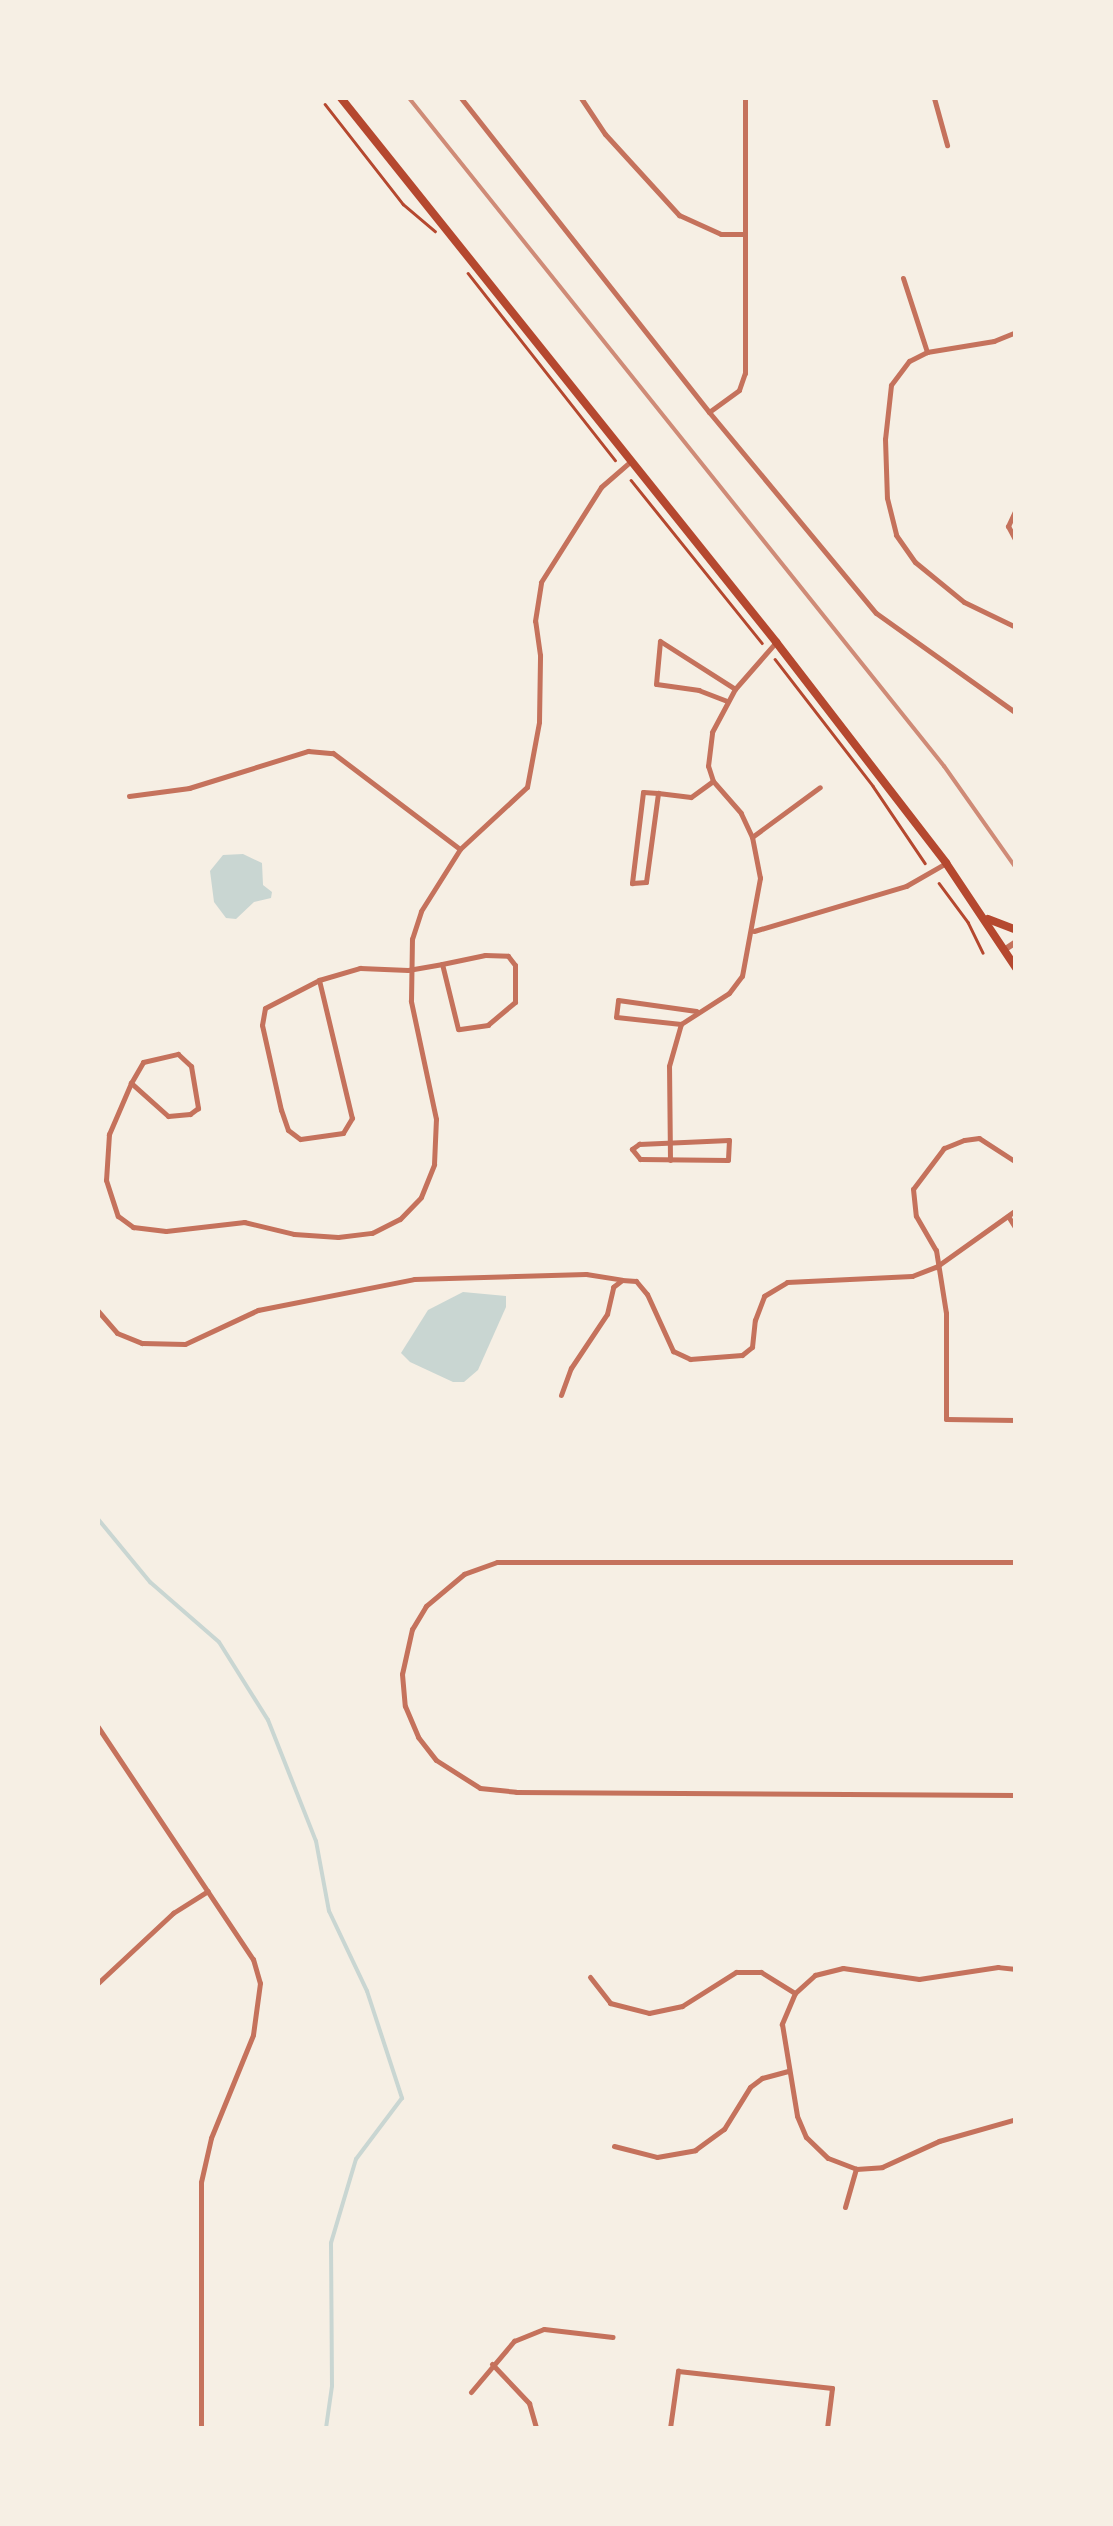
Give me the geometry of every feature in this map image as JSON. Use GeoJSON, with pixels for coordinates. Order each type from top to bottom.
{"type":"FeatureCollection","features":[{"type":"Feature","properties":{"kind":"main road"},"geometry":{"type":"LineString","coordinates":[[341,98],[776,642],[946,863],[1016,968]]}},
{"type":"Feature","properties":{"kind":"main road"},"geometry":{"type":"LineString","coordinates":[[984,916],[1016,930]]}},
{"type":"Feature","properties":{"kind":"street"},"geometry":{"type":"LineString","coordinates":[[461,98],[709,412],[876,614],[1016,713]]}},
{"type":"Feature","properties":{"kind":"street"},"geometry":{"type":"LineString","coordinates":[[581,98],[629,162],[679,215],[721,234],[744,234]]}},
{"type":"Feature","properties":{"kind":"street"},"geometry":{"type":"LineString","coordinates":[[709,412],[739,390],[745,373],[746,98]]}},
{"type":"Feature","properties":{"kind":"street"},"geometry":{"type":"LineString","coordinates":[[934,98],[947,145]]}},
{"type":"Feature","properties":{"kind":"street"},"geometry":{"type":"LineString","coordinates":[[903,278],[927,352]]}},
{"type":"Feature","properties":{"kind":"street"},"geometry":{"type":"LineString","coordinates":[[1016,332],[994,341],[927,352],[897,372],[886,408],[888,498],[896,535],[936,583],[1016,627]]}},
{"type":"Feature","properties":{"kind":"street"},"geometry":{"type":"LineString","coordinates":[[130,1083],[168,1116],[190,1114],[198,1108],[190,1066],[178,1054],[143,1062],[130,1083],[109,1134],[106,1180],[118,1216],[134,1227],[166,1231],[244,1222],[294,1234],[338,1237],[372,1233],[400,1219],[421,1197],[434,1164],[436,1119],[408,970],[420,910],[460,848],[527,787],[538,722],[540,655],[535,621],[541,582],[601,487],[631,462]]}},
{"type":"Feature","properties":{"kind":"street"},"geometry":{"type":"LineString","coordinates":[[1016,509],[1008,526],[1016,540]]}},
{"type":"Feature","properties":{"kind":"street"},"geometry":{"type":"LineString","coordinates":[[727,700],[698,690],[656,684],[660,641],[736,688]]}},
{"type":"Feature","properties":{"kind":"street"},"geometry":{"type":"LineString","coordinates":[[670,1160],[669,1066],[682,1024],[729,992],[742,976],[754,930],[760,878],[752,837],[741,814],[712,781],[708,766],[712,732],[727,700],[776,642]]}},
{"type":"Feature","properties":{"kind":"street"},"geometry":{"type":"LineString","coordinates":[[129,796],[190,788],[308,751],[333,753],[460,848]]}},
{"type":"Feature","properties":{"kind":"street"},"geometry":{"type":"LineString","coordinates":[[658,793],[646,882],[632,883],[642,792],[658,793],[691,797],[712,781]]}},
{"type":"Feature","properties":{"kind":"street"},"geometry":{"type":"LineString","coordinates":[[752,837],[820,787]]}},
{"type":"Feature","properties":{"kind":"street"},"geometry":{"type":"LineString","coordinates":[[754,930],[906,886],[946,863]]}},
{"type":"Feature","properties":{"kind":"street"},"geometry":{"type":"LineString","coordinates":[[1004,950],[1016,942]]}},
{"type":"Feature","properties":{"kind":"street"},"geometry":{"type":"LineString","coordinates":[[319,980],[352,1118],[343,1133],[300,1140],[288,1130],[282,1110],[262,1025],[265,1008],[319,980],[360,968],[408,970],[485,955],[508,956],[515,965],[515,1002],[488,1025],[458,1029],[442,964]]}},
{"type":"Feature","properties":{"kind":"street"},"geometry":{"type":"LineString","coordinates":[[682,1024],[618,1018],[618,1000],[700,1011]]}},
{"type":"Feature","properties":{"kind":"street"},"geometry":{"type":"LineString","coordinates":[[1016,1162],[979,1138],[944,1148],[919,1176],[913,1206],[936,1250],[946,1313],[946,1419],[1016,1420]]}},
{"type":"Feature","properties":{"kind":"street"},"geometry":{"type":"LineString","coordinates":[[729,1140],[728,1160],[640,1159],[632,1149],[639,1144],[670,1142],[729,1140]]}},
{"type":"Feature","properties":{"kind":"street"},"geometry":{"type":"LineString","coordinates":[[98,1312],[117,1333],[142,1343],[184,1344],[258,1310],[414,1280],[586,1274],[636,1282],[647,1294],[662,1336],[673,1351],[690,1359],[742,1356],[752,1347],[755,1320],[764,1296],[787,1282],[891,1280],[936,1268],[1016,1210]]}},
{"type":"Feature","properties":{"kind":"street"},"geometry":{"type":"LineString","coordinates":[[1008,1216],[1016,1229]]}},
{"type":"Feature","properties":{"kind":"street"},"geometry":{"type":"LineString","coordinates":[[561,1394],[570,1368],[607,1314],[614,1287],[622,1280]]}},
{"type":"Feature","properties":{"kind":"street"},"geometry":{"type":"LineString","coordinates":[[1016,1562],[497,1562],[464,1574],[426,1606],[412,1629],[402,1674],[405,1706],[418,1737],[436,1760],[480,1788],[516,1792],[1016,1795]]}},
{"type":"Feature","properties":{"kind":"street"},"geometry":{"type":"LineString","coordinates":[[98,1727],[253,1959],[260,1984],[254,2035],[210,2138],[201,2182],[201,2428]]}},
{"type":"Feature","properties":{"kind":"street"},"geometry":{"type":"LineString","coordinates":[[98,1983],[173,1913],[208,1891]]}},
{"type":"Feature","properties":{"kind":"street"},"geometry":{"type":"LineString","coordinates":[[1016,1969],[998,1967],[919,1979],[843,1968],[816,1976],[795,1993],[782,2024],[797,2116],[806,2137],[828,2158],[856,2169],[882,2167],[939,2141],[1016,2118]]}},
{"type":"Feature","properties":{"kind":"street"},"geometry":{"type":"LineString","coordinates":[[590,1977],[610,2003],[648,2013],[682,2006],[736,1972],[761,1972],[795,1993]]}},
{"type":"Feature","properties":{"kind":"street"},"geometry":{"type":"LineString","coordinates":[[614,2146],[657,2157],[694,2150],[724,2129],[750,2088],[762,2078],[788,2071]]}},
{"type":"Feature","properties":{"kind":"street"},"geometry":{"type":"LineString","coordinates":[[845,2207],[856,2169]]}},
{"type":"Feature","properties":{"kind":"street"},"geometry":{"type":"LineString","coordinates":[[471,2392],[514,2341],[544,2329],[614,2337]]}},
{"type":"Feature","properties":{"kind":"street"},"geometry":{"type":"LineString","coordinates":[[492,2364],[529,2403],[536,2428]]}},
{"type":"Feature","properties":{"kind":"street"},"geometry":{"type":"LineString","coordinates":[[670,2428],[678,2370],[832,2388],[827,2428]]}},
{"type":"Feature","properties":{"kind":"path"},"geometry":{"type":"LineString","coordinates":[[325,104],[403,204],[444,240]]}},
{"type":"Feature","properties":{"kind":"path"},"geometry":{"type":"LineString","coordinates":[[466,271],[614,460]]}},
{"type":"Feature","properties":{"kind":"path"},"geometry":{"type":"LineString","coordinates":[[631,480],[763,644]]}},
{"type":"Feature","properties":{"kind":"path"},"geometry":{"type":"LineString","coordinates":[[775,659],[873,786],[926,864]]}},
{"type":"Feature","properties":{"kind":"path"},"geometry":{"type":"LineString","coordinates":[[939,883],[968,922],[983,952]]}},
{"type":"Feature","properties":{"kind":"shaded area"},"geometry":{"type":"Polygon","coordinates":[[[243,854],[262,863],[263,885],[272,892],[271,898],[254,902],[236,919],[226,918],[214,902],[210,871],[223,855],[243,854]]]}},
{"type":"Feature","properties":{"kind":"shaded area"},"geometry":{"type":"Polygon","coordinates":[[[463,1292],[506,1296],[506,1307],[478,1370],[464,1382],[453,1382],[410,1362],[401,1353],[428,1310],[463,1292]]]}},
{"type":"Feature","properties":{"kind":"waterway"},"geometry":{"type":"LineString","coordinates":[[98,1519],[150,1582],[219,1642],[268,1720],[316,1841],[329,1911],[367,1991],[402,2098],[356,2159],[331,2243],[332,2386],[326,2428]]}},
{"type":"Feature","properties":{"kind":"railway"},"geometry":{"type":"LineString","coordinates":[[409,98],[944,766],[1016,868]]}}]}
